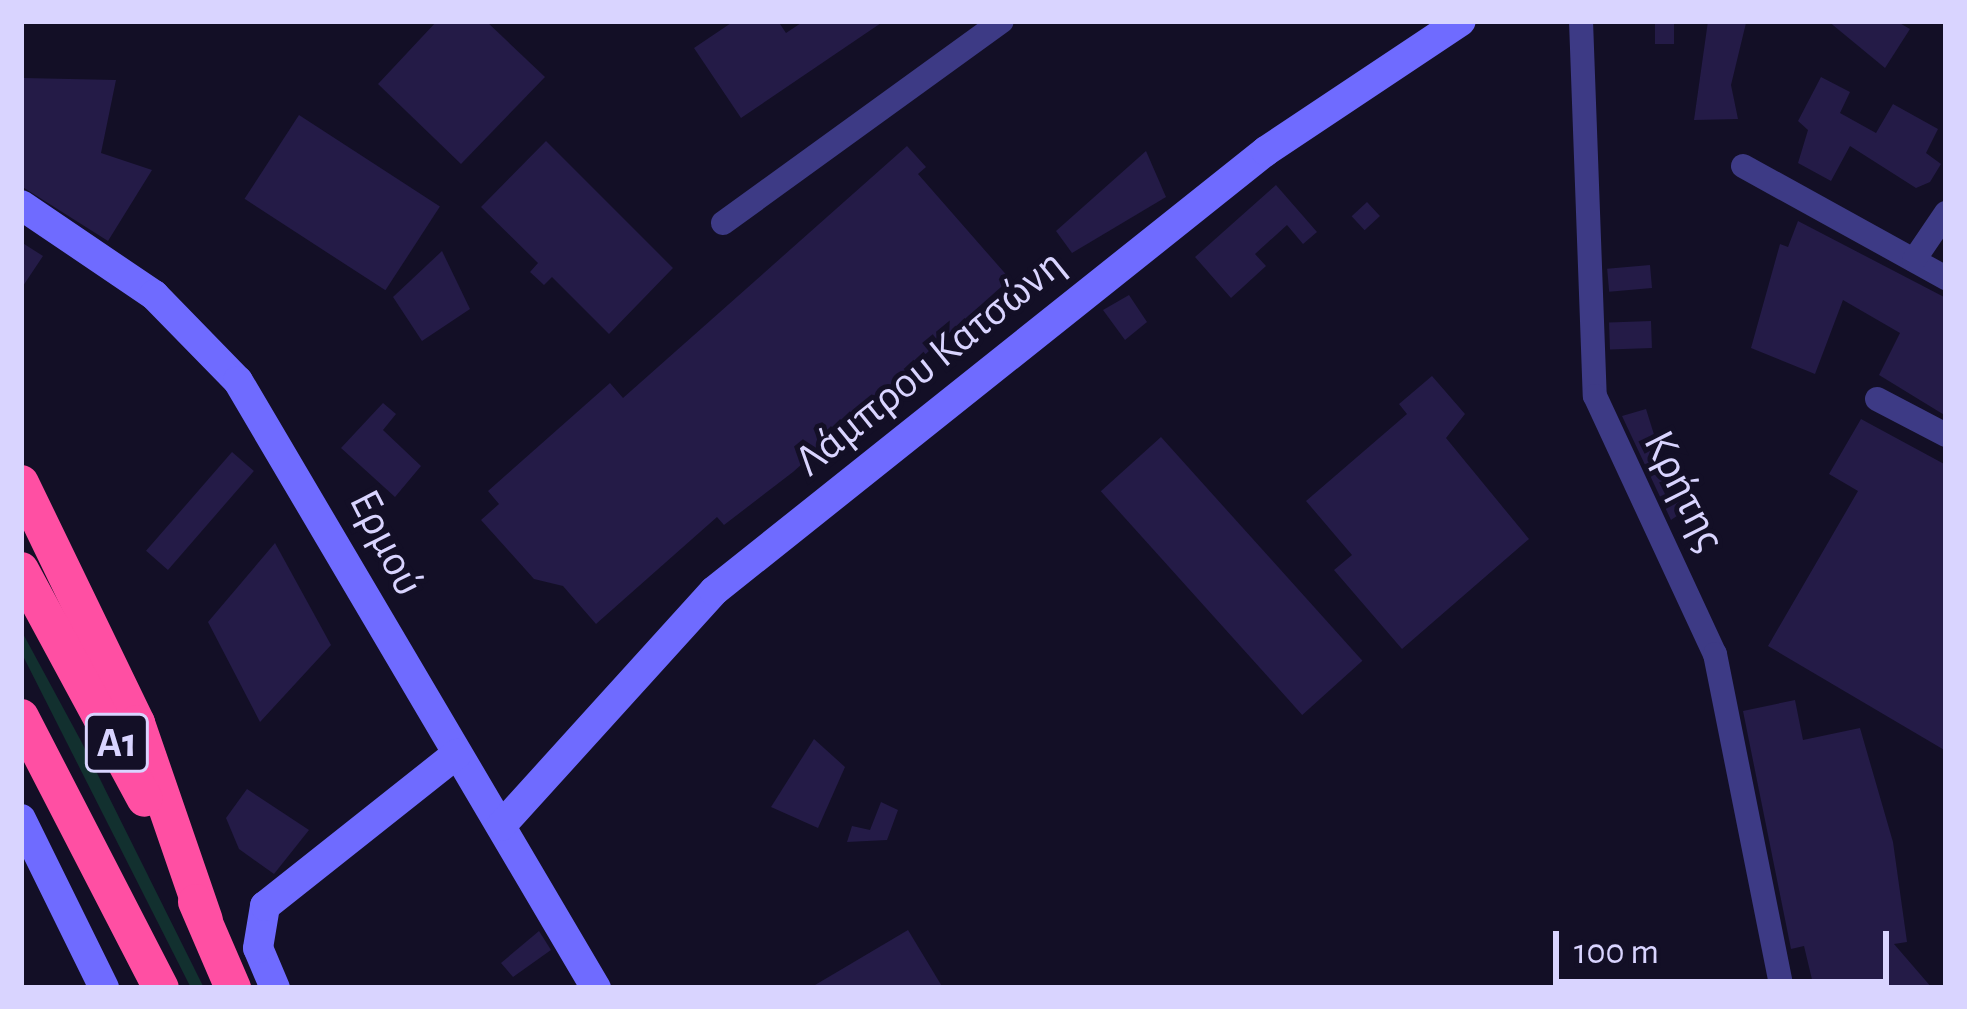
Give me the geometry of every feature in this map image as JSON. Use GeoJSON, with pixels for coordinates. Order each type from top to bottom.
{"type":"FeatureCollection","features":[{"type":"Feature","properties":{"kind":"highway"},"geometry":{"type":"LineString","coordinates":[[21,483],[137,723],[205,920]]}},
{"type":"Feature","properties":{"kind":"highway","name":"Α1"},"geometry":{"type":"LineString","coordinates":[[21,570],[205,920],[233,988]]}},
{"type":"Feature","properties":{"kind":"highway","name":"Α1"},"geometry":{"type":"LineString","coordinates":[[21,717],[161,988]]}},
{"type":"Feature","properties":{"kind":"highway"},"geometry":{"type":"LineString","coordinates":[[21,765],[142,950]]}},
{"type":"Feature","properties":{"kind":"street"},"geometry":{"type":"LineString","coordinates":[[723,223],[1002,21]]}},
{"type":"Feature","properties":{"kind":"street","name":"Λάμπρου Κατσώνη"},"geometry":{"type":"LineString","coordinates":[[501,826],[714,591],[1266,151],[1460,21]]}},
{"type":"Feature","properties":{"kind":"street","name":"Κρήτης"},"geometry":{"type":"LineString","coordinates":[[1580,21],[1595,396],[1714,654],[1782,988]]}},
{"type":"Feature","properties":{"kind":"street"},"geometry":{"type":"LineString","coordinates":[[1743,166],[1946,278]]}},
{"type":"Feature","properties":{"kind":"street","name":"Ερμού"},"geometry":{"type":"LineString","coordinates":[[21,205],[154,296],[224,364],[292,458],[352,583],[596,988]]}},
{"type":"Feature","properties":{"kind":"street"},"geometry":{"type":"LineString","coordinates":[[1914,260],[1946,213]]}},
{"type":"Feature","properties":{"kind":"street"},"geometry":{"type":"LineString","coordinates":[[1877,399],[1946,436]]}},
{"type":"Feature","properties":{"kind":"street"},"geometry":{"type":"LineString","coordinates":[[275,988],[258,948],[265,906],[458,754]]}},
{"type":"Feature","properties":{"kind":"street"},"geometry":{"type":"LineString","coordinates":[[21,819],[104,988]]}},
{"type":"Feature","properties":{"kind":"green space"},"geometry":{"type":"Polygon","coordinates":[[[21,630],[204,988],[191,988],[21,652],[21,630]]]}},
{"type":"Feature","properties":{"kind":"building"},"geometry":{"type":"Polygon","coordinates":[[[437,21],[486,21],[545,77],[461,164],[378,84],[437,21]]]}},
{"type":"Feature","properties":{"kind":"building"},"geometry":{"type":"Polygon","coordinates":[[[734,21],[778,21],[786,33],[804,21],[884,21],[741,118],[694,48],[734,21]]]}},
{"type":"Feature","properties":{"kind":"building"},"geometry":{"type":"Polygon","coordinates":[[[1655,21],[1674,21],[1674,44],[1655,44],[1655,21]]]}},
{"type":"Feature","properties":{"kind":"building"},"geometry":{"type":"Polygon","coordinates":[[[1708,21],[1746,23],[1731,85],[1738,119],[1694,120],[1708,21]]]}},
{"type":"Feature","properties":{"kind":"building"},"geometry":{"type":"Polygon","coordinates":[[[1828,21],[1896,21],[1910,29],[1885,68],[1828,21]]]}},
{"type":"Feature","properties":{"kind":"building"},"geometry":{"type":"Polygon","coordinates":[[[1821,77],[1850,92],[1840,113],[1876,133],[1893,104],[1938,129],[1926,153],[1941,164],[1930,182],[1916,188],[1850,146],[1831,181],[1798,163],[1808,130],[1798,121],[1821,77]]]}},
{"type":"Feature","properties":{"kind":"building"},"geometry":{"type":"Polygon","coordinates":[[[24,78],[116,80],[101,153],[152,170],[108,241],[21,186],[24,78]]]}},
{"type":"Feature","properties":{"kind":"building"},"geometry":{"type":"Polygon","coordinates":[[[299,115],[440,206],[385,290],[245,199],[299,115]]]}},
{"type":"Feature","properties":{"kind":"building"},"geometry":{"type":"Polygon","coordinates":[[[546,141],[673,268],[609,334],[552,277],[544,285],[530,272],[538,263],[481,207],[546,141]]]}},
{"type":"Feature","properties":{"kind":"building"},"geometry":{"type":"Polygon","coordinates":[[[907,146],[926,167],[918,174],[1010,279],[793,472],[724,525],[717,517],[596,624],[563,586],[534,579],[481,520],[499,504],[488,491],[610,383],[623,398],[907,146]]]}},
{"type":"Feature","properties":{"kind":"building"},"geometry":{"type":"Polygon","coordinates":[[[1146,151],[1166,197],[1072,253],[1056,231],[1146,151]]]}},
{"type":"Feature","properties":{"kind":"building"},"geometry":{"type":"Polygon","coordinates":[[[1276,185],[1317,232],[1303,244],[1287,225],[1255,254],[1266,266],[1231,298],[1195,257],[1276,185]]]}},
{"type":"Feature","properties":{"kind":"building"},"geometry":{"type":"Polygon","coordinates":[[[1367,202],[1380,216],[1365,230],[1352,216],[1367,202]]]}},
{"type":"Feature","properties":{"kind":"building"},"geometry":{"type":"Polygon","coordinates":[[[1798,221],[1946,298],[1946,416],[1879,375],[1900,333],[1843,300],[1815,374],[1751,348],[1780,244],[1788,247],[1798,221]]]}},
{"type":"Feature","properties":{"kind":"building"},"geometry":{"type":"Polygon","coordinates":[[[21,242],[43,256],[21,289],[21,242]]]}},
{"type":"Feature","properties":{"kind":"building"},"geometry":{"type":"Polygon","coordinates":[[[442,251],[470,309],[422,341],[393,297],[442,251]]]}},
{"type":"Feature","properties":{"kind":"building"},"geometry":{"type":"Polygon","coordinates":[[[1650,265],[1652,288],[1609,292],[1607,269],[1650,265]]]}},
{"type":"Feature","properties":{"kind":"building"},"geometry":{"type":"Polygon","coordinates":[[[1129,295],[1147,322],[1125,340],[1103,310],[1129,295]]]}},
{"type":"Feature","properties":{"kind":"building"},"geometry":{"type":"Polygon","coordinates":[[[1651,321],[1652,348],[1610,349],[1609,322],[1651,321]]]}},
{"type":"Feature","properties":{"kind":"building"},"geometry":{"type":"Polygon","coordinates":[[[1432,376],[1465,414],[1446,438],[1529,539],[1402,649],[1334,570],[1352,555],[1306,501],[1407,414],[1399,404],[1432,376]]]}},
{"type":"Feature","properties":{"kind":"building"},"geometry":{"type":"Polygon","coordinates":[[[383,403],[396,414],[383,430],[421,466],[395,497],[341,448],[383,403]]]}},
{"type":"Feature","properties":{"kind":"building"},"geometry":{"type":"Polygon","coordinates":[[[1646,409],[1668,479],[1683,473],[1696,503],[1671,520],[1622,416],[1646,409]]]}},
{"type":"Feature","properties":{"kind":"building"},"geometry":{"type":"Polygon","coordinates":[[[1861,419],[1946,465],[1946,751],[1768,646],[1858,491],[1829,474],[1861,419]]]}},
{"type":"Feature","properties":{"kind":"building"},"geometry":{"type":"Polygon","coordinates":[[[1161,437],[1362,661],[1302,715],[1101,491],[1161,437]]]}},
{"type":"Feature","properties":{"kind":"building"},"geometry":{"type":"Polygon","coordinates":[[[232,452],[254,471],[168,570],[146,551],[232,452]]]}},
{"type":"Feature","properties":{"kind":"building"},"geometry":{"type":"Polygon","coordinates":[[[275,543],[331,645],[260,722],[208,622],[275,543]]]}},
{"type":"Feature","properties":{"kind":"building"},"geometry":{"type":"Polygon","coordinates":[[[1795,700],[1803,740],[1860,728],[1893,842],[1907,942],[1894,944],[1932,988],[1814,988],[1804,946],[1791,949],[1743,711],[1795,700]]]}},
{"type":"Feature","properties":{"kind":"building"},"geometry":{"type":"Polygon","coordinates":[[[814,739],[845,767],[818,828],[771,807],[814,739]]]}},
{"type":"Feature","properties":{"kind":"building"},"geometry":{"type":"Polygon","coordinates":[[[247,789],[309,830],[274,874],[239,849],[226,818],[247,789]]]}},
{"type":"Feature","properties":{"kind":"building"},"geometry":{"type":"Polygon","coordinates":[[[881,802],[898,810],[887,840],[847,842],[852,826],[870,830],[881,802]]]}},
{"type":"Feature","properties":{"kind":"building"},"geometry":{"type":"Polygon","coordinates":[[[908,930],[943,988],[810,988],[908,930]]]}},
{"type":"Feature","properties":{"kind":"building"},"geometry":{"type":"Polygon","coordinates":[[[539,931],[551,950],[513,977],[501,963],[539,931]]]}}]}
